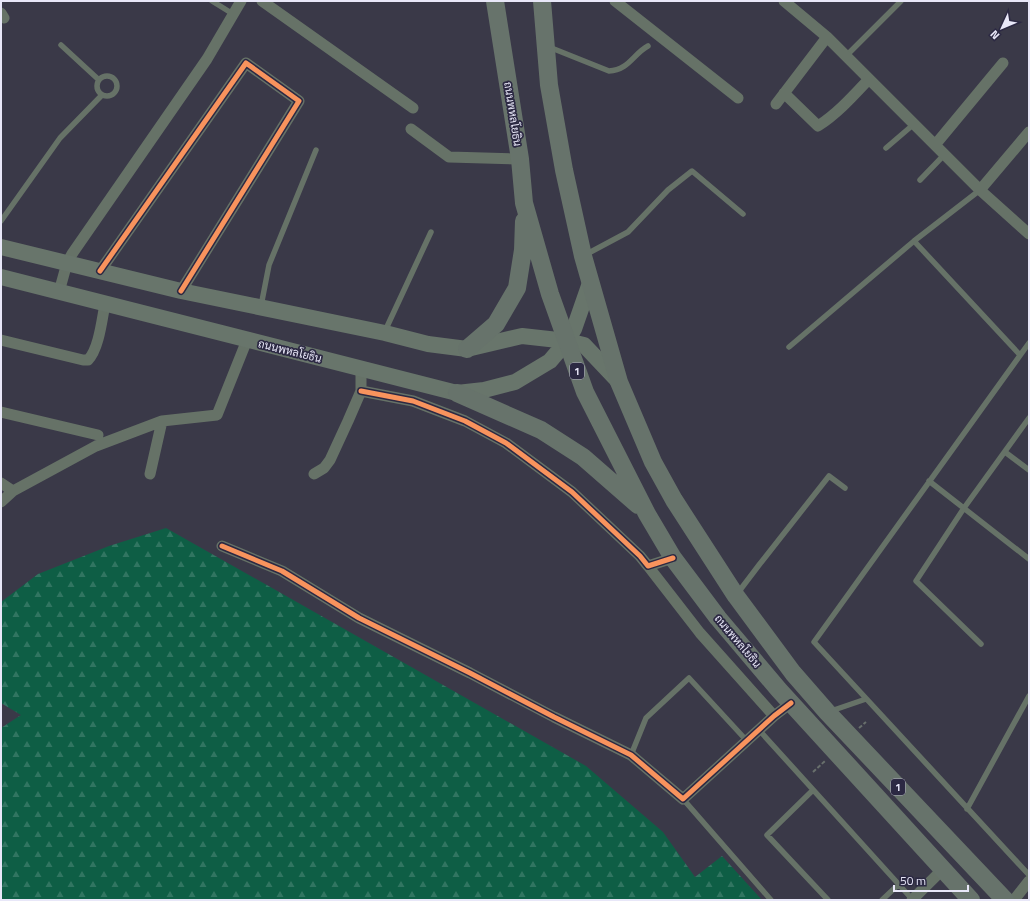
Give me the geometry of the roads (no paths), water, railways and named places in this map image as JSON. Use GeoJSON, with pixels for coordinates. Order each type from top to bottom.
{"type":"FeatureCollection","features":[{"type":"Feature","properties":{"kind":"main road","name":"ถนนพหลโยธิน"},"geometry":{"type":"LineString","coordinates":[[495,1],[520,159],[524,203],[550,294],[585,392],[647,514],[673,558],[718,618],[791,703],[971,900]]}},
{"type":"Feature","properties":{"kind":"main road","name":"ถนนพหลโยธิน"},"geometry":{"type":"LineString","coordinates":[[542,1],[549,85],[564,170],[583,256],[619,382],[653,462],[674,500],[736,596],[793,674],[827,712],[1005,900]]}},
{"type":"Feature","properties":{"kind":"main road"},"geometry":{"type":"LineString","coordinates":[[467,349],[496,324],[517,288],[523,250],[524,203]]}},
{"type":"Feature","properties":{"kind":"main road","name":"ถนนพหลโยธิน"},"geometry":{"type":"LineString","coordinates":[[1,247],[180,291],[385,333],[428,344],[467,349],[522,336],[567,341],[584,345],[619,382]]}},
{"type":"Feature","properties":{"kind":"main road","name":"ถนนพหลโยธิน"},"geometry":{"type":"LineString","coordinates":[[1,277],[361,370],[457,393],[484,390],[515,382],[550,360],[567,341],[574,329],[590,283]]}},
{"type":"Feature","properties":{"kind":"main road"},"geometry":{"type":"LineString","coordinates":[[457,393],[547,434],[583,456],[616,484],[647,514]]}},
{"type":"Feature","properties":{"kind":"street"},"geometry":{"type":"LineString","coordinates":[[59,292],[66,263],[207,59],[241,1]]}},
{"type":"Feature","properties":{"kind":"street"},"geometry":{"type":"LineString","coordinates":[[262,1],[414,108]]}},
{"type":"Feature","properties":{"kind":"street"},"geometry":{"type":"LineString","coordinates":[[614,1],[738,98]]}},
{"type":"Feature","properties":{"kind":"street"},"geometry":{"type":"LineString","coordinates":[[784,1],[827,37],[980,190],[1029,234]]}},
{"type":"Feature","properties":{"kind":"street"},"geometry":{"type":"LineString","coordinates":[[776,104],[827,37]]}},
{"type":"Feature","properties":{"kind":"street"},"geometry":{"type":"LineString","coordinates":[[100,271],[246,63],[299,101],[180,291]]}},
{"type":"Feature","properties":{"kind":"street"},"geometry":{"type":"LineString","coordinates":[[935,145],[1003,63]]}},
{"type":"Feature","properties":{"kind":"street"},"geometry":{"type":"LineString","coordinates":[[784,93],[818,126],[849,101],[869,79]]}},
{"type":"Feature","properties":{"kind":"street"},"geometry":{"type":"LineString","coordinates":[[411,129],[449,157],[520,159]]}},
{"type":"Feature","properties":{"kind":"street"},"geometry":{"type":"LineString","coordinates":[[980,190],[1028,136]]}},
{"type":"Feature","properties":{"kind":"street"},"geometry":{"type":"LineString","coordinates":[[1,340],[88,360],[92,356],[96,346],[105,304]]}},
{"type":"Feature","properties":{"kind":"street"},"geometry":{"type":"LineString","coordinates":[[1,502],[13,491],[96,446],[162,421],[217,415],[247,340]]}},
{"type":"Feature","properties":{"kind":"street"},"geometry":{"type":"LineString","coordinates":[[314,474],[324,468],[330,460],[361,391],[361,370]]}},
{"type":"Feature","properties":{"kind":"street"},"geometry":{"type":"LineString","coordinates":[[361,391],[413,401],[464,421],[506,443],[572,492],[640,556],[700,633],[774,716]]}},
{"type":"Feature","properties":{"kind":"street"},"geometry":{"type":"LineString","coordinates":[[1,412],[98,435]]}},
{"type":"Feature","properties":{"kind":"street"},"geometry":{"type":"LineString","coordinates":[[150,474],[162,421]]}},
{"type":"Feature","properties":{"kind":"street"},"geometry":{"type":"LineString","coordinates":[[1,483],[13,491]]}},
{"type":"Feature","properties":{"kind":"street"},"geometry":{"type":"LineString","coordinates":[[222,546],[282,571],[359,618],[470,673],[554,717],[631,754],[683,799],[774,716],[791,703]]}},
{"type":"Feature","properties":{"kind":"street"},"geometry":{"type":"LineString","coordinates":[[648,566],[673,558]]}},
{"type":"Feature","properties":{"kind":"street"},"geometry":{"type":"LineString","coordinates":[[912,900],[943,869]]}},
{"type":"Feature","properties":{"kind":"street"},"geometry":{"type":"LineString","coordinates":[[1014,900],[1029,881]]}},
{"type":"Feature","properties":{"kind":"lane"},"geometry":{"type":"LineString","coordinates":[[212,1],[234,14]]}},
{"type":"Feature","properties":{"kind":"lane"},"geometry":{"type":"LineString","coordinates":[[846,56],[901,1]]}},
{"type":"Feature","properties":{"kind":"lane"},"geometry":{"type":"LineString","coordinates":[[61,45],[99,80]]}},
{"type":"Feature","properties":{"kind":"lane"},"geometry":{"type":"LineString","coordinates":[[545,45],[609,71],[618,71],[632,61],[643,48],[648,46]]}},
{"type":"Feature","properties":{"kind":"lane"},"geometry":{"type":"LineString","coordinates":[[102,76],[107,76],[113,79],[117,85],[116,91],[109,96],[102,95],[97,87],[99,80],[102,76]]}},
{"type":"Feature","properties":{"kind":"lane"},"geometry":{"type":"LineString","coordinates":[[1,221],[60,138],[102,95]]}},
{"type":"Feature","properties":{"kind":"lane"},"geometry":{"type":"LineString","coordinates":[[886,148],[914,124]]}},
{"type":"Feature","properties":{"kind":"lane"},"geometry":{"type":"LineString","coordinates":[[260,308],[269,265],[316,150]]}},
{"type":"Feature","properties":{"kind":"lane"},"geometry":{"type":"LineString","coordinates":[[920,180],[945,154]]}},
{"type":"Feature","properties":{"kind":"lane"},"geometry":{"type":"LineString","coordinates":[[583,256],[628,232],[668,190],[692,171],[743,214]]}},
{"type":"Feature","properties":{"kind":"lane"},"geometry":{"type":"LineString","coordinates":[[789,347],[914,241],[980,190]]}},
{"type":"Feature","properties":{"kind":"lane"},"geometry":{"type":"LineString","coordinates":[[385,333],[431,232]]}},
{"type":"Feature","properties":{"kind":"lane"},"geometry":{"type":"LineString","coordinates":[[914,241],[1020,356]]}},
{"type":"Feature","properties":{"kind":"lane"},"geometry":{"type":"LineString","coordinates":[[1029,343],[814,642],[1029,875]]}},
{"type":"Feature","properties":{"kind":"lane"},"geometry":{"type":"LineString","coordinates":[[980,644],[916,581],[964,508],[1029,418]]}},
{"type":"Feature","properties":{"kind":"lane"},"geometry":{"type":"LineString","coordinates":[[1005,452],[1029,470]]}},
{"type":"Feature","properties":{"kind":"lane"},"geometry":{"type":"LineString","coordinates":[[736,596],[829,476],[845,488]]}},
{"type":"Feature","properties":{"kind":"lane"},"geometry":{"type":"LineString","coordinates":[[929,481],[1029,559]]}},
{"type":"Feature","properties":{"kind":"lane"},"geometry":{"type":"LineString","coordinates":[[631,754],[646,718],[689,678],[747,741]]}},
{"type":"Feature","properties":{"kind":"lane"},"geometry":{"type":"LineString","coordinates":[[967,809],[1029,696]]}},
{"type":"Feature","properties":{"kind":"lane"},"geometry":{"type":"LineString","coordinates":[[827,712],[866,699]]}},
{"type":"Feature","properties":{"kind":"lane"},"geometry":{"type":"LineString","coordinates":[[759,730],[912,900]]}},
{"type":"Feature","properties":{"kind":"lane"},"geometry":{"type":"LineString","coordinates":[[813,790],[767,835],[828,900]]}},
{"type":"Feature","properties":{"kind":"lane"},"geometry":{"type":"LineString","coordinates":[[683,799],[771,900]]}},
{"type":"Feature","properties":{"kind":"lane"},"geometry":{"type":"LineString","coordinates":[[882,900],[899,884]]}}]}
